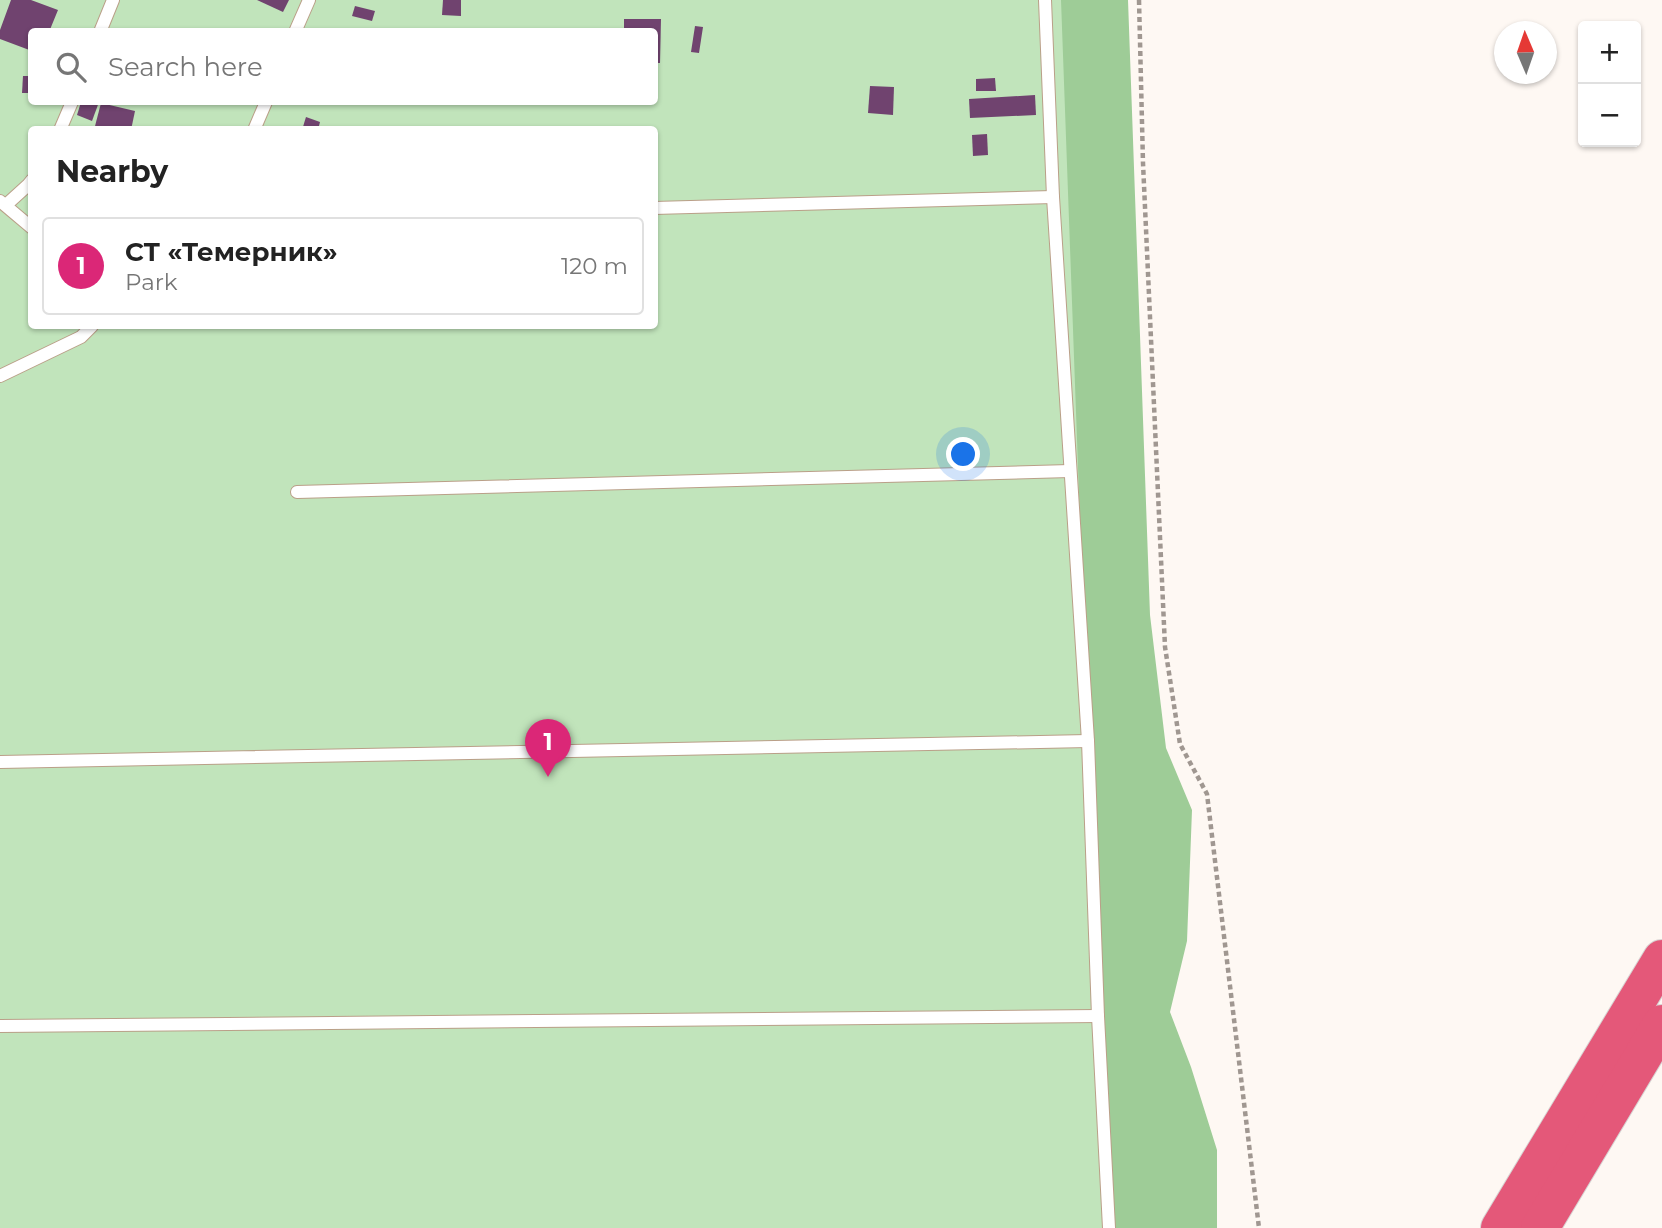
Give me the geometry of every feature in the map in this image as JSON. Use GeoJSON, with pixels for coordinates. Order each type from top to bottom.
{"type":"FeatureCollection","features":[{"type":"Feature","properties":{"kind":"highway"},"geometry":{"type":"LineString","coordinates":[[1500,1228],[1662,958]]}},
{"type":"Feature","properties":{"kind":"highway"},"geometry":{"type":"LineString","coordinates":[[1540,1228],[1662,1024]]}},
{"type":"Feature","properties":{"kind":"lane"},"geometry":{"type":"LineString","coordinates":[[102,28],[113,0]]}},
{"type":"Feature","properties":{"kind":"lane"},"geometry":{"type":"LineString","coordinates":[[297,28],[309,0]]}},
{"type":"Feature","properties":{"kind":"lane"},"geometry":{"type":"LineString","coordinates":[[1045,0],[1053,197],[1088,741],[1109,1228]]}},
{"type":"Feature","properties":{"kind":"lane"},"geometry":{"type":"LineString","coordinates":[[62,126],[71,105]]}},
{"type":"Feature","properties":{"kind":"lane"},"geometry":{"type":"LineString","coordinates":[[256,126],[264,105]]}},
{"type":"Feature","properties":{"kind":"lane"},"geometry":{"type":"LineString","coordinates":[[28,185],[3,203],[28,225]]}},
{"type":"Feature","properties":{"kind":"lane"},"geometry":{"type":"LineString","coordinates":[[658,208],[1053,197]]}},
{"type":"Feature","properties":{"kind":"lane"},"geometry":{"type":"LineString","coordinates":[[0,376],[81,337],[89,329]]}},
{"type":"Feature","properties":{"kind":"lane"},"geometry":{"type":"LineString","coordinates":[[297,492],[1070,471]]}},
{"type":"Feature","properties":{"kind":"lane"},"geometry":{"type":"LineString","coordinates":[[0,762],[1088,741]]}},
{"type":"Feature","properties":{"kind":"lane"},"geometry":{"type":"LineString","coordinates":[[0,1026],[1098,1016]]}},
{"type":"Feature","properties":{"kind":"path"},"geometry":{"type":"LineString","coordinates":[[1139,0],[1143,163],[1165,647],[1180,744],[1207,794],[1259,1228]]}},
{"type":"Feature","properties":{"kind":"green space"},"geometry":{"type":"Polygon","coordinates":[[[0,0],[1065,0],[1114,1228],[0,1228],[0,0]]]}},
{"type":"Feature","properties":{"kind":"green space"},"geometry":{"type":"Polygon","coordinates":[[[1061,0],[1128,0],[1150,615],[1166,748],[1192,810],[1187,941],[1170,1012],[1191,1067],[1217,1150],[1217,1228],[1109,1228],[1098,1016],[1061,0]]]}},
{"type":"Feature","properties":{"kind":"building"},"geometry":{"type":"Polygon","coordinates":[[[11,0],[31,0],[58,10],[51,28],[28,28],[28,50],[0,39],[0,30],[11,0]]]}},
{"type":"Feature","properties":{"kind":"building"},"geometry":{"type":"Polygon","coordinates":[[[257,0],[289,0],[283,12],[257,0]]]}},
{"type":"Feature","properties":{"kind":"building"},"geometry":{"type":"Polygon","coordinates":[[[443,0],[461,0],[461,16],[442,15],[443,0]]]}},
{"type":"Feature","properties":{"kind":"building"},"geometry":{"type":"Polygon","coordinates":[[[355,6],[375,11],[372,21],[352,16],[355,6]]]}},
{"type":"Feature","properties":{"kind":"building"},"geometry":{"type":"Polygon","coordinates":[[[624,19],[661,19],[660,63],[658,28],[624,28],[624,19]]]}},
{"type":"Feature","properties":{"kind":"building"},"geometry":{"type":"Polygon","coordinates":[[[695,26],[703,27],[699,53],[691,52],[695,26]]]}},
{"type":"Feature","properties":{"kind":"building"},"geometry":{"type":"Polygon","coordinates":[[[23,76],[28,76],[28,93],[22,93],[23,76]]]}},
{"type":"Feature","properties":{"kind":"building"},"geometry":{"type":"Polygon","coordinates":[[[995,78],[996,91],[976,91],[976,79],[995,78]]]}},
{"type":"Feature","properties":{"kind":"building"},"geometry":{"type":"Polygon","coordinates":[[[870,86],[894,87],[893,115],[868,113],[870,86]]]}},
{"type":"Feature","properties":{"kind":"building"},"geometry":{"type":"Polygon","coordinates":[[[1035,95],[1036,115],[970,118],[969,99],[1035,95]]]}},
{"type":"Feature","properties":{"kind":"building"},"geometry":{"type":"Polygon","coordinates":[[[80,105],[98,105],[92,121],[77,115],[80,105]]]}},
{"type":"Feature","properties":{"kind":"building"},"geometry":{"type":"Polygon","coordinates":[[[100,105],[135,111],[132,126],[95,126],[100,105]]]}},
{"type":"Feature","properties":{"kind":"building"},"geometry":{"type":"Polygon","coordinates":[[[306,117],[320,122],[319,126],[303,126],[306,117]]]}},
{"type":"Feature","properties":{"kind":"building"},"geometry":{"type":"Polygon","coordinates":[[[987,134],[988,155],[973,156],[972,135],[987,134]]]}},
{"type":"Feature","properties":{"kind":"place","name":"СТ «Темерник»"},"geometry":{"type":"Point","coordinates":[548,777]}}]}
